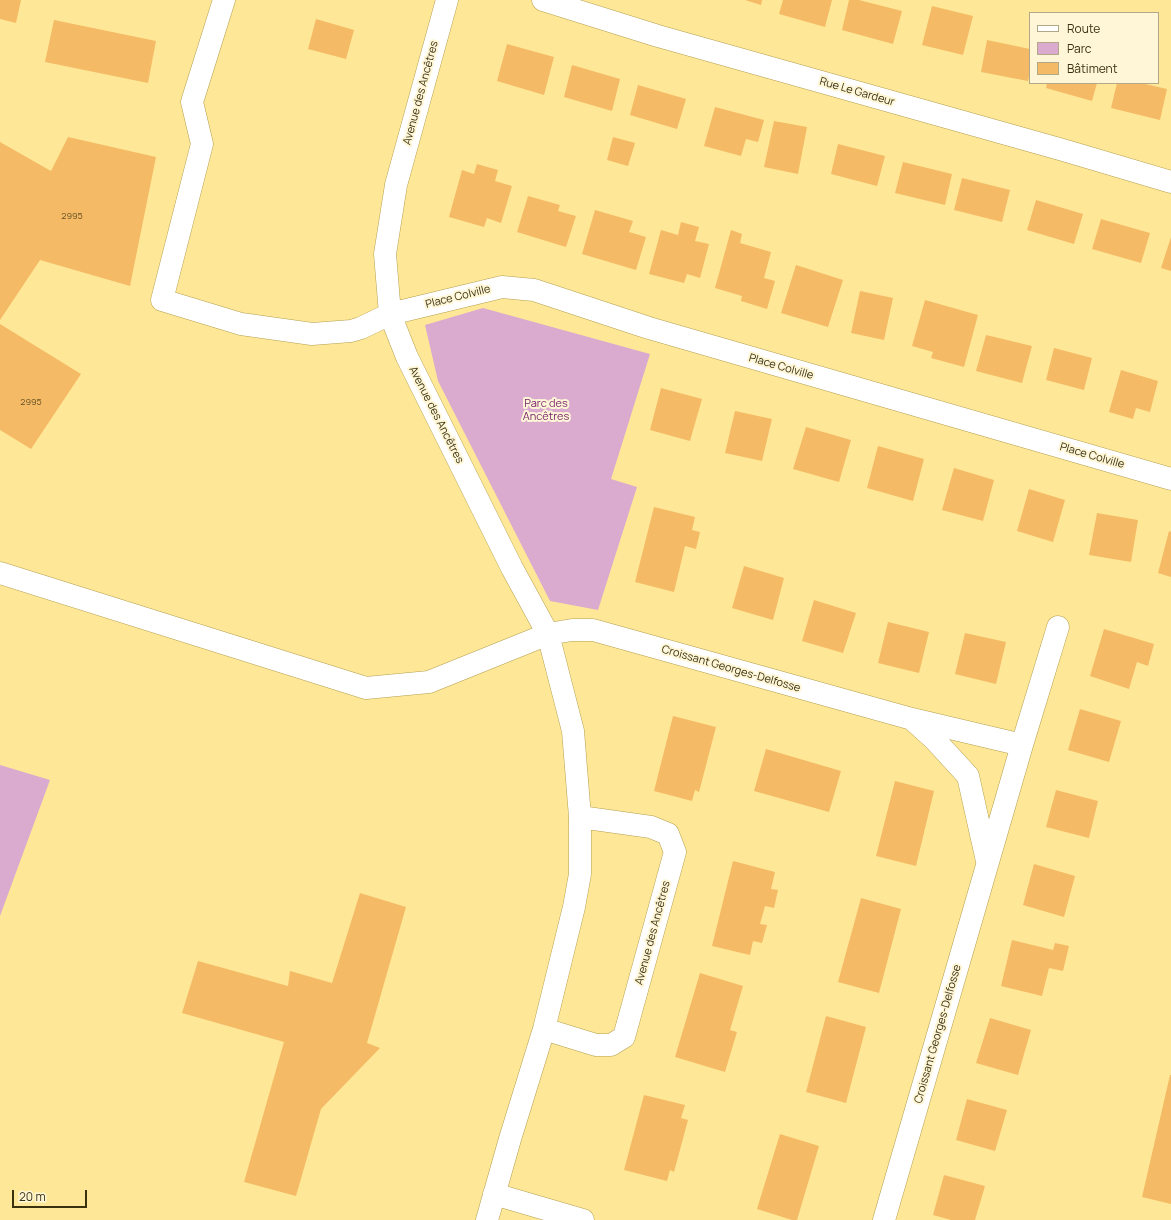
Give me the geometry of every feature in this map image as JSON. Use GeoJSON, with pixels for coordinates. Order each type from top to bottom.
{"type":"FeatureCollection","features":[{"type":"Feature","properties":{"kind":"street","name":"Place Colville"},"geometry":{"type":"LineString","coordinates":[[224,0],[192,102],[202,144],[162,300],[241,324],[312,334],[351,331],[361,328],[390,314],[502,286],[534,290],[649,328],[1171,479]]}},
{"type":"Feature","properties":{"kind":"street","name":"Avenue des Ancêtres"},"geometry":{"type":"LineString","coordinates":[[447,0],[396,185],[384,254],[390,314],[407,357],[512,568],[548,634],[573,731],[580,817],[580,874],[577,894],[544,1029],[487,1220]]}},
{"type":"Feature","properties":{"kind":"street","name":"Rue Le Gardeur"},"geometry":{"type":"LineString","coordinates":[[543,0],[658,36],[1056,148],[1171,182]]}},
{"type":"Feature","properties":{"kind":"street","name":"Croissant Georges-Delfosse"},"geometry":{"type":"LineString","coordinates":[[0,573],[366,688],[429,682],[548,634],[572,630],[593,630],[912,719],[1022,745]]}},
{"type":"Feature","properties":{"kind":"street","name":"Croissant Georges-Delfosse"},"geometry":{"type":"LineString","coordinates":[[883,1215],[1058,627]]}},
{"type":"Feature","properties":{"kind":"street","name":"Croissant Georges-Delfosse"},"geometry":{"type":"LineString","coordinates":[[912,719],[934,739],[968,776],[987,863]]}},
{"type":"Feature","properties":{"kind":"street","name":"Avenue des Ancêtres"},"geometry":{"type":"LineString","coordinates":[[544,1029],[596,1045],[611,1045],[624,1037],[675,852],[668,834],[651,827],[580,817]]}},
{"type":"Feature","properties":{"kind":"street"},"geometry":{"type":"LineString","coordinates":[[494,1194],[583,1220]]}},
{"type":"Feature","properties":{"kind":"green space","name":"Parc des Ancêtres"},"geometry":{"type":"Polygon","coordinates":[[[483,308],[650,354],[611,479],[637,487],[598,610],[550,601],[438,381],[425,325],[483,308]]]}},
{"type":"Feature","properties":{"kind":"green space"},"geometry":{"type":"Polygon","coordinates":[[[0,765],[50,780],[0,916],[0,765]]]}},
{"type":"Feature","properties":{"kind":"building"},"geometry":{"type":"Polygon","coordinates":[[[0,0],[21,0],[16,23],[0,19],[0,0]]]}},
{"type":"Feature","properties":{"kind":"building"},"geometry":{"type":"Polygon","coordinates":[[[745,0],[762,0],[761,5],[745,0]]]}},
{"type":"Feature","properties":{"kind":"building"},"geometry":{"type":"Polygon","coordinates":[[[783,0],[832,0],[825,27],[779,14],[783,0]]]}},
{"type":"Feature","properties":{"kind":"building"},"geometry":{"type":"Polygon","coordinates":[[[849,0],[859,0],[902,11],[893,44],[842,30],[849,0]]]}},
{"type":"Feature","properties":{"kind":"building"},"geometry":{"type":"Polygon","coordinates":[[[932,6],[973,16],[963,55],[922,45],[932,6]]]}},
{"type":"Feature","properties":{"kind":"building"},"geometry":{"type":"Polygon","coordinates":[[[316,19],[354,30],[346,59],[308,49],[316,19]]]}},
{"type":"Feature","properties":{"kind":"building"},"geometry":{"type":"Polygon","coordinates":[[[54,20],[156,41],[148,83],[45,62],[54,20]]]}},
{"type":"Feature","properties":{"kind":"building"},"geometry":{"type":"Polygon","coordinates":[[[987,40],[1029,49],[1028,81],[981,72],[987,40]]]}},
{"type":"Feature","properties":{"kind":"building"},"geometry":{"type":"Polygon","coordinates":[[[507,44],[554,57],[544,95],[497,81],[507,44]]]}},
{"type":"Feature","properties":{"kind":"building"},"geometry":{"type":"Polygon","coordinates":[[[572,65],[620,79],[612,111],[564,97],[572,65]]]}},
{"type":"Feature","properties":{"kind":"building"},"geometry":{"type":"Polygon","coordinates":[[[1047,84],[1097,84],[1092,101],[1046,88],[1047,84]]]}},
{"type":"Feature","properties":{"kind":"building"},"geometry":{"type":"Polygon","coordinates":[[[1117,84],[1145,84],[1167,89],[1160,120],[1111,108],[1117,84]]]}},
{"type":"Feature","properties":{"kind":"building"},"geometry":{"type":"Polygon","coordinates":[[[638,85],[686,99],[677,129],[630,115],[638,85]]]}},
{"type":"Feature","properties":{"kind":"building"},"geometry":{"type":"Polygon","coordinates":[[[715,107],[764,120],[758,142],[746,139],[741,156],[704,146],[715,107]]]}},
{"type":"Feature","properties":{"kind":"building"},"geometry":{"type":"Polygon","coordinates":[[[774,121],[807,127],[798,174],[764,167],[774,121]]]}},
{"type":"Feature","properties":{"kind":"building"},"geometry":{"type":"Polygon","coordinates":[[[68,137],[156,157],[130,286],[40,260],[0,320],[0,142],[51,171],[68,137]]]}},
{"type":"Feature","properties":{"kind":"building"},"geometry":{"type":"Polygon","coordinates":[[[613,137],[635,143],[628,166],[607,160],[613,137]]]}},
{"type":"Feature","properties":{"kind":"building"},"geometry":{"type":"Polygon","coordinates":[[[838,144],[885,156],[877,186],[831,174],[838,144]]]}},
{"type":"Feature","properties":{"kind":"building"},"geometry":{"type":"Polygon","coordinates":[[[903,162],[952,174],[945,205],[895,193],[903,162]]]}},
{"type":"Feature","properties":{"kind":"building"},"geometry":{"type":"Polygon","coordinates":[[[477,164],[498,170],[495,181],[512,186],[501,223],[487,218],[484,227],[449,217],[462,170],[474,174],[477,164]]]}},
{"type":"Feature","properties":{"kind":"building"},"geometry":{"type":"Polygon","coordinates":[[[962,178],[1010,190],[1002,222],[954,210],[962,178]]]}},
{"type":"Feature","properties":{"kind":"building"},"geometry":{"type":"Polygon","coordinates":[[[528,196],[560,205],[558,211],[576,216],[566,247],[517,232],[528,196]]]}},
{"type":"Feature","properties":{"kind":"building"},"geometry":{"type":"Polygon","coordinates":[[[1036,200],[1083,214],[1074,244],[1027,230],[1036,200]]]}},
{"type":"Feature","properties":{"kind":"building"},"geometry":{"type":"Polygon","coordinates":[[[595,210],[633,221],[629,232],[646,237],[636,270],[582,254],[595,210]]]}},
{"type":"Feature","properties":{"kind":"building"},"geometry":{"type":"Polygon","coordinates":[[[1101,219],[1150,233],[1141,263],[1092,249],[1101,219]]]}},
{"type":"Feature","properties":{"kind":"building"},"geometry":{"type":"Polygon","coordinates":[[[681,222],[699,227],[695,241],[709,244],[700,278],[687,274],[684,283],[649,274],[661,230],[678,235],[681,222]]]}},
{"type":"Feature","properties":{"kind":"building"},"geometry":{"type":"Polygon","coordinates":[[[731,230],[742,234],[740,243],[771,252],[764,278],[775,281],[767,309],[741,301],[742,296],[715,288],[731,230]]]}},
{"type":"Feature","properties":{"kind":"building"},"geometry":{"type":"Polygon","coordinates":[[[1171,237],[1171,271],[1161,268],[1171,237]]]}},
{"type":"Feature","properties":{"kind":"building"},"geometry":{"type":"Polygon","coordinates":[[[796,265],[843,280],[828,327],[781,313],[796,265]]]}},
{"type":"Feature","properties":{"kind":"building"},"geometry":{"type":"Polygon","coordinates":[[[860,291],[893,298],[884,340],[851,333],[860,291]]]}},
{"type":"Feature","properties":{"kind":"building"},"geometry":{"type":"Polygon","coordinates":[[[925,300],[978,315],[964,367],[931,358],[933,352],[912,346],[925,300]]]}},
{"type":"Feature","properties":{"kind":"building"},"geometry":{"type":"Polygon","coordinates":[[[0,324],[81,374],[31,449],[0,430],[0,324]]]}},
{"type":"Feature","properties":{"kind":"building"},"geometry":{"type":"Polygon","coordinates":[[[986,335],[1032,346],[1022,383],[976,371],[986,335]]]}},
{"type":"Feature","properties":{"kind":"building"},"geometry":{"type":"Polygon","coordinates":[[[1054,348],[1092,358],[1084,390],[1046,380],[1054,348]]]}},
{"type":"Feature","properties":{"kind":"building"},"geometry":{"type":"Polygon","coordinates":[[[1121,370],[1158,381],[1150,412],[1136,408],[1133,419],[1109,412],[1121,370]]]}},
{"type":"Feature","properties":{"kind":"building"},"geometry":{"type":"Polygon","coordinates":[[[661,388],[702,399],[690,441],[650,430],[661,388]]]}},
{"type":"Feature","properties":{"kind":"building"},"geometry":{"type":"Polygon","coordinates":[[[735,411],[772,419],[762,461],[725,453],[735,411]]]}},
{"type":"Feature","properties":{"kind":"building"},"geometry":{"type":"Polygon","coordinates":[[[806,427],[851,440],[839,482],[793,469],[806,427]]]}},
{"type":"Feature","properties":{"kind":"building"},"geometry":{"type":"Polygon","coordinates":[[[878,446],[924,459],[913,501],[867,488],[878,446]]]}},
{"type":"Feature","properties":{"kind":"building"},"geometry":{"type":"Polygon","coordinates":[[[954,468],[994,480],[983,521],[942,510],[954,468]]]}},
{"type":"Feature","properties":{"kind":"building"},"geometry":{"type":"Polygon","coordinates":[[[1029,489],[1065,500],[1053,542],[1017,531],[1029,489]]]}},
{"type":"Feature","properties":{"kind":"building"},"geometry":{"type":"Polygon","coordinates":[[[654,507],[695,517],[692,530],[700,532],[696,549],[685,546],[674,592],[635,582],[654,507]]]}},
{"type":"Feature","properties":{"kind":"building"},"geometry":{"type":"Polygon","coordinates":[[[1097,513],[1138,520],[1131,562],[1089,555],[1097,513]]]}},
{"type":"Feature","properties":{"kind":"building"},"geometry":{"type":"Polygon","coordinates":[[[1169,531],[1171,532],[1171,577],[1158,573],[1169,531]]]}},
{"type":"Feature","properties":{"kind":"building"},"geometry":{"type":"Polygon","coordinates":[[[744,566],[784,578],[773,620],[732,608],[744,566]]]}},
{"type":"Feature","properties":{"kind":"building"},"geometry":{"type":"Polygon","coordinates":[[[814,600],[856,613],[843,653],[802,641],[814,600]]]}},
{"type":"Feature","properties":{"kind":"building"},"geometry":{"type":"Polygon","coordinates":[[[888,622],[929,632],[919,673],[878,663],[888,622]]]}},
{"type":"Feature","properties":{"kind":"building"},"geometry":{"type":"Polygon","coordinates":[[[1104,629],[1154,644],[1148,666],[1137,662],[1129,689],[1090,676],[1104,629]]]}},
{"type":"Feature","properties":{"kind":"building"},"geometry":{"type":"Polygon","coordinates":[[[965,633],[1006,642],[996,684],[955,674],[965,633]]]}},
{"type":"Feature","properties":{"kind":"building"},"geometry":{"type":"Polygon","coordinates":[[[1080,709],[1121,721],[1109,762],[1068,750],[1080,709]]]}},
{"type":"Feature","properties":{"kind":"building"},"geometry":{"type":"Polygon","coordinates":[[[673,716],[716,727],[699,792],[695,790],[692,801],[654,791],[673,716]]]}},
{"type":"Feature","properties":{"kind":"building"},"geometry":{"type":"Polygon","coordinates":[[[766,749],[841,771],[829,812],[754,791],[766,749]]]}},
{"type":"Feature","properties":{"kind":"building"},"geometry":{"type":"Polygon","coordinates":[[[895,781],[934,791],[916,866],[876,856],[895,781]]]}},
{"type":"Feature","properties":{"kind":"building"},"geometry":{"type":"Polygon","coordinates":[[[1056,790],[1098,801],[1089,838],[1046,827],[1056,790]]]}},
{"type":"Feature","properties":{"kind":"building"},"geometry":{"type":"Polygon","coordinates":[[[733,861],[775,872],[771,889],[778,890],[774,908],[765,906],[760,924],[767,925],[762,943],[753,941],[750,955],[712,946],[733,861]]]}},
{"type":"Feature","properties":{"kind":"building"},"geometry":{"type":"Polygon","coordinates":[[[1034,864],[1075,876],[1064,917],[1023,905],[1034,864]]]}},
{"type":"Feature","properties":{"kind":"building"},"geometry":{"type":"Polygon","coordinates":[[[360,893],[406,907],[367,1043],[380,1048],[321,1109],[296,1196],[244,1182],[284,1042],[182,1013],[198,961],[288,986],[290,971],[332,983],[360,893]]]}},
{"type":"Feature","properties":{"kind":"building"},"geometry":{"type":"Polygon","coordinates":[[[861,898],[901,909],[879,993],[838,982],[861,898]]]}},
{"type":"Feature","properties":{"kind":"building"},"geometry":{"type":"Polygon","coordinates":[[[1012,940],[1053,950],[1055,943],[1069,946],[1063,971],[1049,968],[1042,996],[1001,986],[1012,940]]]}},
{"type":"Feature","properties":{"kind":"building"},"geometry":{"type":"Polygon","coordinates":[[[700,973],[743,986],[730,1030],[737,1032],[725,1072],[675,1057],[700,973]]]}},
{"type":"Feature","properties":{"kind":"building"},"geometry":{"type":"Polygon","coordinates":[[[826,1016],[866,1027],[846,1103],[806,1092],[826,1016]]]}},
{"type":"Feature","properties":{"kind":"building"},"geometry":{"type":"Polygon","coordinates":[[[990,1018],[1031,1030],[1018,1075],[976,1063],[990,1018]]]}},
{"type":"Feature","properties":{"kind":"building"},"geometry":{"type":"Polygon","coordinates":[[[1171,1075],[1171,1204],[1142,1197],[1171,1075]]]}},
{"type":"Feature","properties":{"kind":"building"},"geometry":{"type":"Polygon","coordinates":[[[644,1095],[685,1105],[681,1118],[688,1120],[674,1172],[670,1170],[667,1181],[624,1170],[644,1095]]]}},
{"type":"Feature","properties":{"kind":"building"},"geometry":{"type":"Polygon","coordinates":[[[967,1099],[1007,1110],[995,1151],[956,1140],[967,1099]]]}},
{"type":"Feature","properties":{"kind":"building"},"geometry":{"type":"Polygon","coordinates":[[[780,1134],[819,1146],[797,1220],[792,1220],[757,1209],[780,1134]]]}},
{"type":"Feature","properties":{"kind":"building"},"geometry":{"type":"Polygon","coordinates":[[[944,1175],[985,1186],[975,1220],[951,1220],[933,1215],[944,1175]]]}}]}
